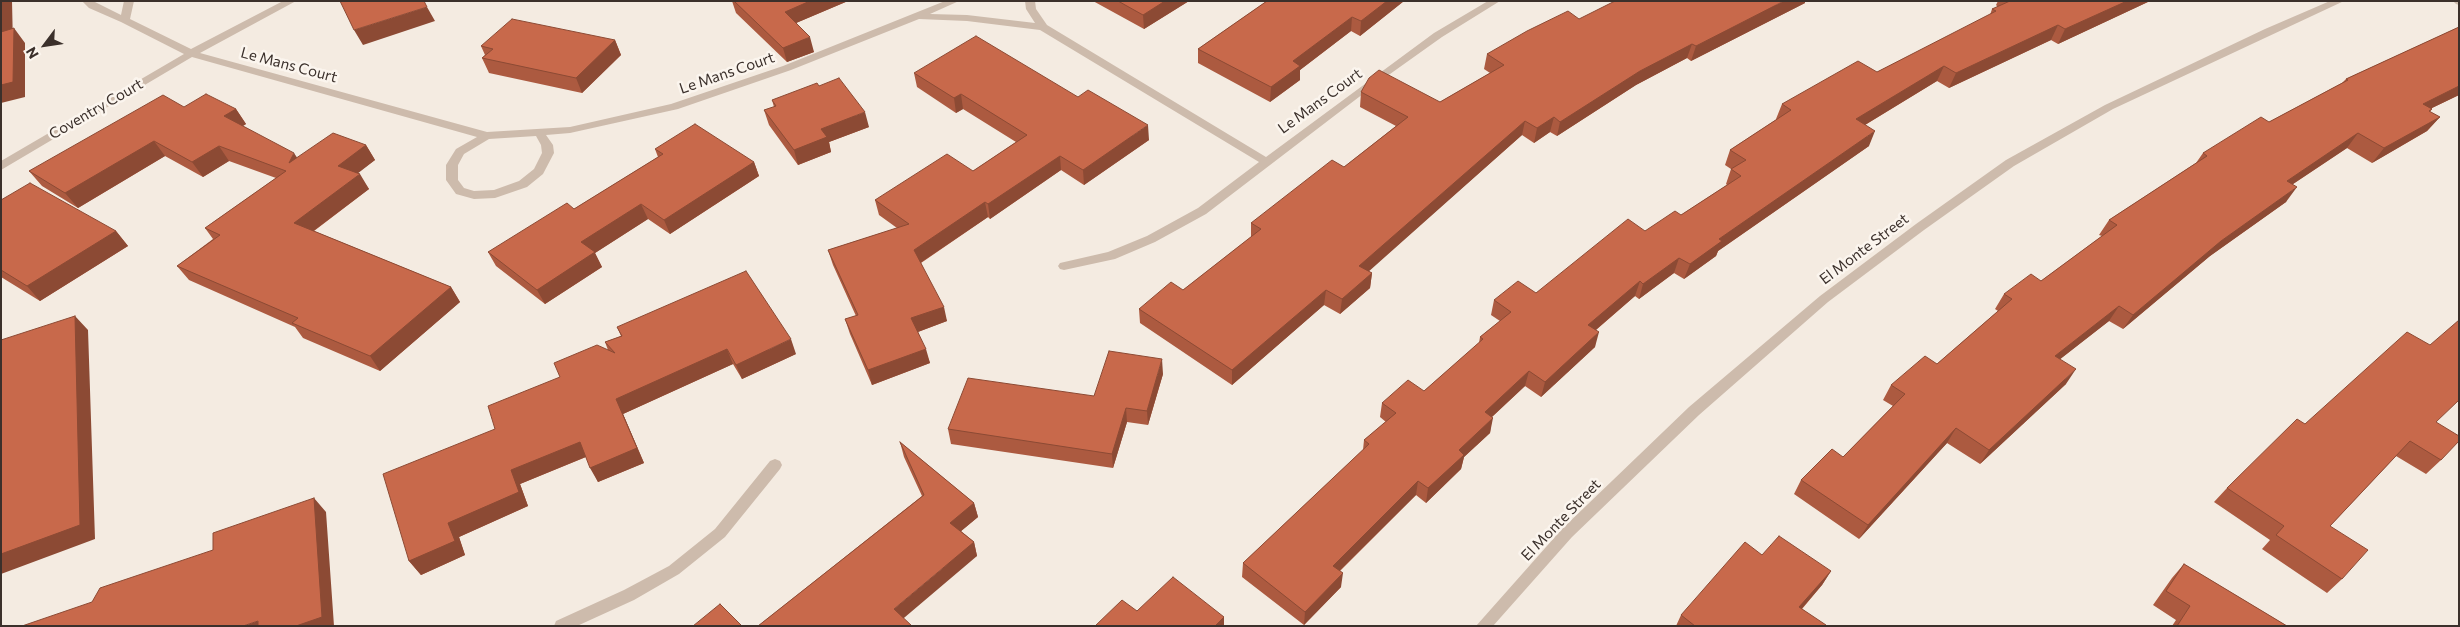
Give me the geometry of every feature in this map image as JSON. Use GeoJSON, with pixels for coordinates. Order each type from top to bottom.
{"type":"FeatureCollection","features":[{"type":"Feature","properties":{"kind":"street"},"geometry":{"type":"LineString","coordinates":[[87,1],[92,6],[125,20],[192,54]]}},
{"type":"Feature","properties":{"kind":"street"},"geometry":{"type":"LineString","coordinates":[[125,20],[129,1]]}},
{"type":"Feature","properties":{"kind":"street","name":"Le Mans Court"},"geometry":{"type":"LineString","coordinates":[[192,54],[246,22],[291,1]]}},
{"type":"Feature","properties":{"kind":"street","name":"Le Mans Court"},"geometry":{"type":"LineString","coordinates":[[192,54],[487,136],[540,134],[621,120],[674,106],[786,68],[918,17],[954,1]]}},
{"type":"Feature","properties":{"kind":"street","name":"Le Mans Court"},"geometry":{"type":"LineString","coordinates":[[1030,1],[1031,9],[1043,28]]}},
{"type":"Feature","properties":{"kind":"street","name":"Le Mans Court"},"geometry":{"type":"LineString","coordinates":[[1064,266],[1111,256],[1151,239],[1202,211],[1265,161],[1438,35],[1495,1]]}},
{"type":"Feature","properties":{"kind":"street","name":"El Monte Street"},"geometry":{"type":"LineString","coordinates":[[1483,626],[1567,533],[1694,411],[1824,299],[1920,227],[2010,163],[2109,107],[2269,31],[2339,1]]}},
{"type":"Feature","properties":{"kind":"street","name":"Le Mans Court"},"geometry":{"type":"LineString","coordinates":[[918,17],[976,18],[1043,28],[1265,161]]}},
{"type":"Feature","properties":{"kind":"street","name":"Coventry Court"},"geometry":{"type":"LineString","coordinates":[[1,166],[192,54]]}},
{"type":"Feature","properties":{"kind":"street","name":"Le Mans Court"},"geometry":{"type":"LineString","coordinates":[[487,136],[460,152],[452,165],[452,180],[460,190],[474,195],[495,194],[523,184],[532,178],[539,171],[548,153],[547,144],[540,134]]}},
{"type":"Feature","properties":{"kind":"street"},"geometry":{"type":"LineString","coordinates":[[561,626],[629,595],[674,570],[720,533],[775,465]]}},
{"type":"Feature","properties":{"kind":"building"},"geometry":{"type":"Polygon","coordinates":[[[340,1],[424,1],[427,7],[354,30],[340,1]]]}},
{"type":"Feature","properties":{"kind":"building"},"geometry":{"type":"Polygon","coordinates":[[[734,1],[810,1],[785,12],[810,37],[783,48],[734,1]]]}},
{"type":"Feature","properties":{"kind":"building"},"geometry":{"type":"Polygon","coordinates":[[[1118,1],[1165,1],[1143,15],[1118,1]]]}},
{"type":"Feature","properties":{"kind":"building"},"geometry":{"type":"Polygon","coordinates":[[[1267,1],[1387,1],[1361,21],[1352,17],[1293,61],[1300,66],[1271,87],[1198,49],[1267,1]]]}},
{"type":"Feature","properties":{"kind":"building"},"geometry":{"type":"Polygon","coordinates":[[[1615,1],[1784,1],[1696,46],[1692,44],[1640,71],[1560,122],[1554,117],[1537,128],[1525,121],[1359,266],[1372,273],[1342,299],[1326,290],[1232,370],[1139,309],[1171,282],[1183,290],[1261,229],[1251,223],[1332,160],[1344,167],[1408,117],[1361,92],[1369,78],[1379,70],[1440,102],[1504,65],[1487,54],[1527,31],[1568,11],[1579,19],[1615,1]]]}},
{"type":"Feature","properties":{"kind":"building"},"geometry":{"type":"Polygon","coordinates":[[[2010,1],[2127,1],[2065,29],[2058,25],[1956,73],[1944,66],[1856,119],[1875,131],[1719,239],[1722,241],[1690,264],[1679,258],[1643,284],[1640,281],[1588,325],[1599,332],[1545,382],[1529,371],[1485,412],[1493,418],[1459,450],[1464,455],[1428,488],[1418,481],[1333,566],[1343,573],[1305,612],[1243,563],[1369,444],[1364,440],[1396,413],[1382,403],[1408,380],[1424,391],[1483,339],[1480,337],[1511,312],[1494,300],[1518,281],[1536,293],[1628,219],[1645,231],[1675,211],[1681,215],[1741,176],[1731,169],[1746,160],[1730,150],[1791,110],[1782,104],[1858,61],[1877,72],[1996,11],[1992,9],[2010,1]]]}},
{"type":"Feature","properties":{"kind":"building"},"geometry":{"type":"Polygon","coordinates":[[[512,19],[615,40],[576,78],[482,58],[493,49],[481,46],[512,19]]]}},
{"type":"Feature","properties":{"kind":"building"},"geometry":{"type":"Polygon","coordinates":[[[2459,27],[2459,86],[2423,104],[2432,109],[2429,111],[2440,117],[2384,148],[2358,133],[2287,181],[2297,187],[2221,241],[2133,315],[2119,306],[2055,356],[2076,369],[1989,450],[1956,428],[1868,525],[1801,480],[1832,449],[1843,457],[1905,394],[1891,385],[1925,356],[1937,364],[2012,299],[2004,294],[2031,274],[2041,281],[2117,225],[2109,220],[2207,156],[2203,153],[2261,117],[2269,122],[2348,80],[2346,79],[2459,27]]]}},
{"type":"Feature","properties":{"kind":"building"},"geometry":{"type":"Polygon","coordinates":[[[14,28],[13,82],[1,85],[1,32],[14,28]]]}},
{"type":"Feature","properties":{"kind":"building"},"geometry":{"type":"Polygon","coordinates":[[[976,36],[1078,97],[1088,90],[1148,125],[1083,170],[1060,156],[988,204],[985,202],[914,250],[944,307],[911,318],[926,349],[868,370],[845,319],[858,315],[828,250],[909,224],[875,200],[947,154],[973,171],[1027,135],[961,94],[954,98],[914,73],[976,36]]]}},
{"type":"Feature","properties":{"kind":"building"},"geometry":{"type":"Polygon","coordinates":[[[839,78],[865,112],[821,129],[827,137],[794,150],[764,110],[776,106],[772,100],[817,83],[819,86],[839,78]]]}},
{"type":"Feature","properties":{"kind":"building"},"geometry":{"type":"Polygon","coordinates":[[[206,94],[236,109],[224,116],[294,153],[289,163],[333,133],[366,145],[338,166],[360,174],[294,223],[451,287],[370,356],[292,323],[298,318],[177,266],[220,235],[205,228],[286,171],[219,146],[192,162],[154,141],[65,193],[29,171],[163,95],[184,107],[206,94]]]}},
{"type":"Feature","properties":{"kind":"building"},"geometry":{"type":"Polygon","coordinates":[[[695,124],[754,162],[664,220],[641,204],[581,242],[595,252],[537,290],[488,252],[567,203],[574,209],[663,154],[655,149],[695,124]]]}},
{"type":"Feature","properties":{"kind":"building"},"geometry":{"type":"Polygon","coordinates":[[[30,183],[116,231],[27,286],[1,270],[1,200],[30,183]]]}},
{"type":"Feature","properties":{"kind":"building"},"geometry":{"type":"Polygon","coordinates":[[[746,271],[791,339],[736,365],[727,349],[616,399],[637,448],[590,468],[580,442],[511,470],[519,492],[448,523],[455,541],[409,561],[383,474],[495,429],[488,406],[560,377],[554,363],[597,345],[615,353],[605,342],[622,336],[617,327],[746,271]]]}},
{"type":"Feature","properties":{"kind":"building"},"geometry":{"type":"Polygon","coordinates":[[[75,316],[80,525],[1,554],[1,340],[75,316]]]}},
{"type":"Feature","properties":{"kind":"building"},"geometry":{"type":"Polygon","coordinates":[[[2459,320],[2459,400],[2436,422],[2459,436],[2459,441],[2441,460],[2410,441],[2330,526],[2368,550],[2342,579],[2276,535],[2284,526],[2227,488],[2297,419],[2305,424],[2407,332],[2430,345],[2459,320]]]}},
{"type":"Feature","properties":{"kind":"building"},"geometry":{"type":"Polygon","coordinates":[[[1109,351],[1162,359],[1147,411],[1126,408],[1112,454],[948,429],[968,378],[1094,396],[1109,351]]]}},
{"type":"Feature","properties":{"kind":"building"},"geometry":{"type":"Polygon","coordinates":[[[900,442],[974,503],[950,523],[974,542],[894,609],[912,626],[758,626],[924,495],[900,442]]]}},
{"type":"Feature","properties":{"kind":"building"},"geometry":{"type":"Polygon","coordinates":[[[314,498],[322,617],[296,626],[258,626],[258,621],[243,626],[22,626],[92,602],[100,588],[213,550],[213,533],[314,498]]]}},
{"type":"Feature","properties":{"kind":"building"},"geometry":{"type":"Polygon","coordinates":[[[1779,536],[1831,571],[1799,607],[1825,626],[1695,626],[1681,615],[1745,542],[1762,555],[1779,536]]]}},
{"type":"Feature","properties":{"kind":"building"},"geometry":{"type":"Polygon","coordinates":[[[2184,564],[2287,626],[2177,626],[2190,606],[2166,591],[2184,564]]]}},
{"type":"Feature","properties":{"kind":"building"},"geometry":{"type":"Polygon","coordinates":[[[1173,577],[1224,617],[1215,626],[1095,626],[1122,600],[1137,611],[1173,577]]]}},
{"type":"Feature","properties":{"kind":"building"},"geometry":{"type":"Polygon","coordinates":[[[720,604],[742,626],[693,626],[720,604]]]}}]}
